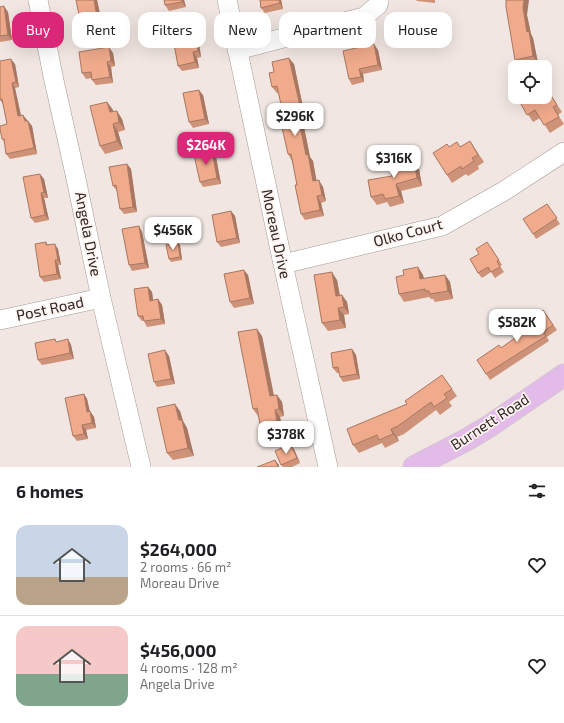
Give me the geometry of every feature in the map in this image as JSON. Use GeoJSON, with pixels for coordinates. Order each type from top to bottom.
{"type":"FeatureCollection","features":[{"type":"Feature","properties":{"kind":"main road","name":"Burnett Road"},"geometry":{"type":"LineString","coordinates":[[414,467],[488,427],[564,375]]}},
{"type":"Feature","properties":{"kind":"street","name":"Angela Drive"},"geometry":{"type":"LineString","coordinates":[[38,0],[53,76],[76,174],[100,298],[141,467]]}},
{"type":"Feature","properties":{"kind":"street","name":"Moreau Drive"},"geometry":{"type":"LineString","coordinates":[[227,0],[282,264],[328,467]]}},
{"type":"Feature","properties":{"kind":"street"},"geometry":{"type":"LineString","coordinates":[[237,50],[364,17],[378,5],[379,0]]}},
{"type":"Feature","properties":{"kind":"street","name":"Olko Court"},"geometry":{"type":"LineString","coordinates":[[282,264],[442,226],[504,191],[564,152]]}},
{"type":"Feature","properties":{"kind":"street","name":"Post Road"},"geometry":{"type":"LineString","coordinates":[[0,320],[100,298]]}},
{"type":"Feature","properties":{"kind":"building"},"geometry":{"type":"Polygon","coordinates":[[[76,0],[94,0],[96,12],[78,12],[76,0]]]}},
{"type":"Feature","properties":{"kind":"building"},"geometry":{"type":"Polygon","coordinates":[[[164,0],[182,0],[182,2],[165,5],[164,0]]]}},
{"type":"Feature","properties":{"kind":"building"},"geometry":{"type":"Polygon","coordinates":[[[260,0],[279,0],[280,3],[261,8],[260,0]]]}},
{"type":"Feature","properties":{"kind":"building"},"geometry":{"type":"Polygon","coordinates":[[[506,0],[524,0],[523,8],[533,56],[515,60],[506,0]]]}},
{"type":"Feature","properties":{"kind":"building"},"geometry":{"type":"Polygon","coordinates":[[[4,6],[8,35],[0,36],[0,7],[4,6]]]}},
{"type":"Feature","properties":{"kind":"building"},"geometry":{"type":"Polygon","coordinates":[[[109,48],[111,61],[107,62],[110,77],[92,80],[91,72],[82,73],[79,52],[109,48]]]}},
{"type":"Feature","properties":{"kind":"building"},"geometry":{"type":"Polygon","coordinates":[[[175,48],[197,48],[198,51],[193,52],[195,62],[178,66],[175,48]]]}},
{"type":"Feature","properties":{"kind":"building"},"geometry":{"type":"Polygon","coordinates":[[[356,48],[375,48],[378,65],[359,69],[361,77],[349,79],[343,51],[356,48]]]}},
{"type":"Feature","properties":{"kind":"building"},"geometry":{"type":"Polygon","coordinates":[[[289,58],[301,110],[297,111],[306,155],[308,154],[313,181],[319,180],[322,195],[317,196],[320,210],[301,214],[291,154],[288,154],[281,123],[285,123],[277,86],[272,87],[269,73],[274,72],[272,62],[289,58]]]}},
{"type":"Feature","properties":{"kind":"building"},"geometry":{"type":"Polygon","coordinates":[[[11,59],[16,82],[12,83],[18,116],[23,115],[25,121],[28,121],[34,148],[6,154],[4,139],[2,139],[0,129],[0,126],[7,124],[2,99],[0,100],[0,61],[11,59]]]}},
{"type":"Feature","properties":{"kind":"building"},"geometry":{"type":"Polygon","coordinates":[[[199,90],[205,119],[189,122],[183,93],[199,90]]]}},
{"type":"Feature","properties":{"kind":"building"},"geometry":{"type":"Polygon","coordinates":[[[552,97],[557,105],[553,107],[559,117],[544,125],[535,110],[527,115],[521,104],[552,104],[552,97]]]}},
{"type":"Feature","properties":{"kind":"building"},"geometry":{"type":"Polygon","coordinates":[[[107,102],[110,112],[117,111],[119,122],[113,124],[117,141],[100,146],[90,106],[107,102]]]}},
{"type":"Feature","properties":{"kind":"building"},"geometry":{"type":"Polygon","coordinates":[[[470,141],[478,155],[472,158],[474,161],[462,169],[461,166],[447,175],[433,153],[447,144],[449,147],[457,142],[460,147],[470,141]]]}},
{"type":"Feature","properties":{"kind":"building"},"geometry":{"type":"Polygon","coordinates":[[[212,151],[217,178],[200,182],[194,155],[212,151]]]}},
{"type":"Feature","properties":{"kind":"building"},"geometry":{"type":"Polygon","coordinates":[[[413,156],[417,178],[396,184],[399,196],[385,199],[383,194],[371,197],[368,180],[392,176],[391,167],[403,164],[401,158],[413,156]]]}},
{"type":"Feature","properties":{"kind":"building"},"geometry":{"type":"Polygon","coordinates":[[[127,164],[133,207],[120,209],[116,185],[113,186],[109,167],[127,164]]]}},
{"type":"Feature","properties":{"kind":"building"},"geometry":{"type":"Polygon","coordinates":[[[40,174],[44,192],[41,193],[45,215],[31,218],[23,177],[40,174]]]}},
{"type":"Feature","properties":{"kind":"building"},"geometry":{"type":"Polygon","coordinates":[[[547,204],[557,218],[533,234],[523,219],[547,204]]]}},
{"type":"Feature","properties":{"kind":"building"},"geometry":{"type":"Polygon","coordinates":[[[231,211],[237,238],[217,242],[212,215],[231,211]]]}},
{"type":"Feature","properties":{"kind":"building"},"geometry":{"type":"Polygon","coordinates":[[[139,226],[145,263],[129,265],[122,229],[139,226]]]}},
{"type":"Feature","properties":{"kind":"building"},"geometry":{"type":"Polygon","coordinates":[[[46,242],[46,245],[55,244],[58,260],[55,260],[57,274],[40,277],[35,244],[46,242]]]}},
{"type":"Feature","properties":{"kind":"building"},"geometry":{"type":"Polygon","coordinates":[[[487,242],[499,260],[497,261],[500,267],[491,272],[488,267],[478,273],[470,259],[479,254],[476,249],[487,242]]]}},
{"type":"Feature","properties":{"kind":"building"},"geometry":{"type":"Polygon","coordinates":[[[178,243],[180,257],[169,259],[166,245],[178,243]]]}},
{"type":"Feature","properties":{"kind":"building"},"geometry":{"type":"Polygon","coordinates":[[[418,267],[420,279],[445,275],[448,291],[430,294],[429,291],[425,291],[425,289],[399,294],[396,277],[404,275],[403,270],[418,267]]]}},
{"type":"Feature","properties":{"kind":"building"},"geometry":{"type":"Polygon","coordinates":[[[244,270],[250,298],[230,302],[224,274],[244,270]]]}},
{"type":"Feature","properties":{"kind":"building"},"geometry":{"type":"Polygon","coordinates":[[[332,272],[336,296],[342,295],[344,307],[338,308],[340,320],[322,323],[314,275],[332,272]]]}},
{"type":"Feature","properties":{"kind":"building"},"geometry":{"type":"Polygon","coordinates":[[[148,287],[150,301],[158,299],[161,319],[144,321],[143,316],[138,316],[134,289],[148,287]]]}},
{"type":"Feature","properties":{"kind":"building"},"geometry":{"type":"Polygon","coordinates":[[[543,310],[553,325],[543,332],[546,336],[486,374],[477,360],[499,345],[501,348],[526,330],[522,324],[543,310]]]}},
{"type":"Feature","properties":{"kind":"building"},"geometry":{"type":"Polygon","coordinates":[[[257,329],[270,396],[277,395],[279,409],[275,410],[277,421],[260,424],[257,408],[253,409],[238,332],[257,329]]]}},
{"type":"Feature","properties":{"kind":"building"},"geometry":{"type":"Polygon","coordinates":[[[55,339],[56,342],[68,339],[70,353],[38,360],[35,343],[55,339]]]}},
{"type":"Feature","properties":{"kind":"building"},"geometry":{"type":"Polygon","coordinates":[[[352,349],[357,374],[340,377],[338,367],[333,368],[331,353],[352,349]]]}},
{"type":"Feature","properties":{"kind":"building"},"geometry":{"type":"Polygon","coordinates":[[[165,350],[171,379],[154,382],[148,354],[165,350]]]}},
{"type":"Feature","properties":{"kind":"building"},"geometry":{"type":"Polygon","coordinates":[[[442,375],[452,389],[444,394],[447,398],[434,407],[431,402],[398,426],[391,429],[393,434],[379,440],[377,435],[353,445],[347,429],[407,404],[405,401],[442,375]]]}},
{"type":"Feature","properties":{"kind":"building"},"geometry":{"type":"Polygon","coordinates":[[[84,394],[87,412],[90,411],[92,423],[82,425],[84,434],[73,436],[65,398],[84,394]]]}},
{"type":"Feature","properties":{"kind":"building"},"geometry":{"type":"Polygon","coordinates":[[[175,404],[179,420],[182,420],[188,448],[167,453],[157,408],[175,404]]]}},
{"type":"Feature","properties":{"kind":"building"},"geometry":{"type":"Polygon","coordinates":[[[290,444],[297,458],[281,465],[275,451],[290,444]]]}},
{"type":"Feature","properties":{"kind":"building"},"geometry":{"type":"Polygon","coordinates":[[[275,460],[278,467],[257,467],[275,460]]]}}]}
